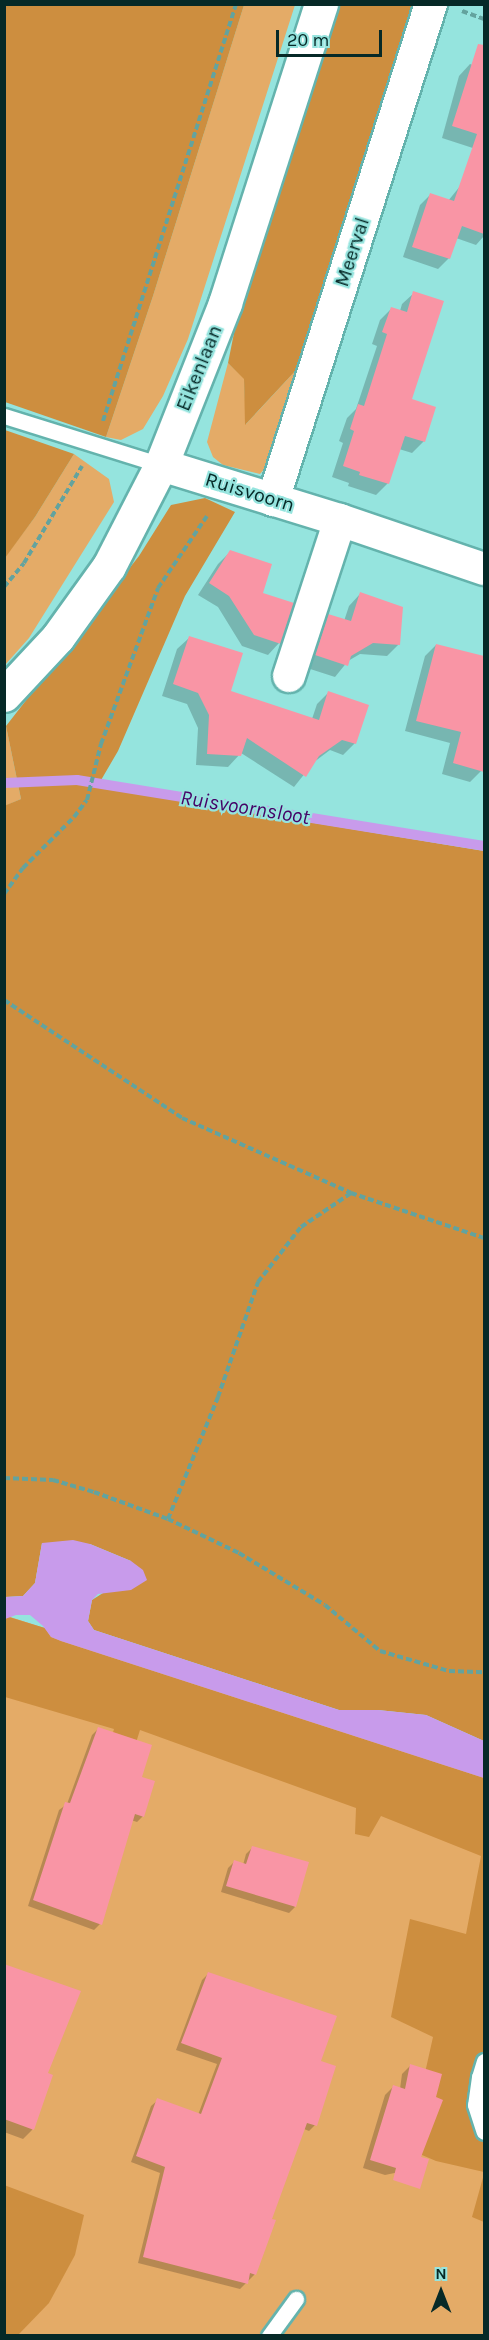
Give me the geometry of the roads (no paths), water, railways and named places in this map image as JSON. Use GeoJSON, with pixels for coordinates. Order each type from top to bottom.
{"type":"FeatureCollection","features":[{"type":"Feature","properties":{"kind":"street","name":"Eikenlaan"},"geometry":{"type":"LineString","coordinates":[[4,695],[58,637],[109,566],[161,465],[225,303],[321,4]]}},
{"type":"Feature","properties":{"kind":"street","name":"Meerval"},"geometry":{"type":"LineString","coordinates":[[273,500],[431,4]]}},
{"type":"Feature","properties":{"kind":"street","name":"Ruisvoorn"},"geometry":{"type":"LineString","coordinates":[[161,465],[340,520],[484,569]]}},
{"type":"Feature","properties":{"kind":"street"},"geometry":{"type":"LineString","coordinates":[[289,676],[340,520]]}},
{"type":"Feature","properties":{"kind":"lane"},"geometry":{"type":"LineString","coordinates":[[4,416],[161,465]]}},
{"type":"Feature","properties":{"kind":"lane"},"geometry":{"type":"LineString","coordinates":[[484,2061],[475,2105],[484,2132]]}},
{"type":"Feature","properties":{"kind":"lane"},"geometry":{"type":"LineString","coordinates":[[269,2336],[296,2299]]}},
{"type":"Feature","properties":{"kind":"waterway","name":"Ruisvoornsloot"},"geometry":{"type":"LineString","coordinates":[[4,783],[77,780],[484,846]]}}]}
